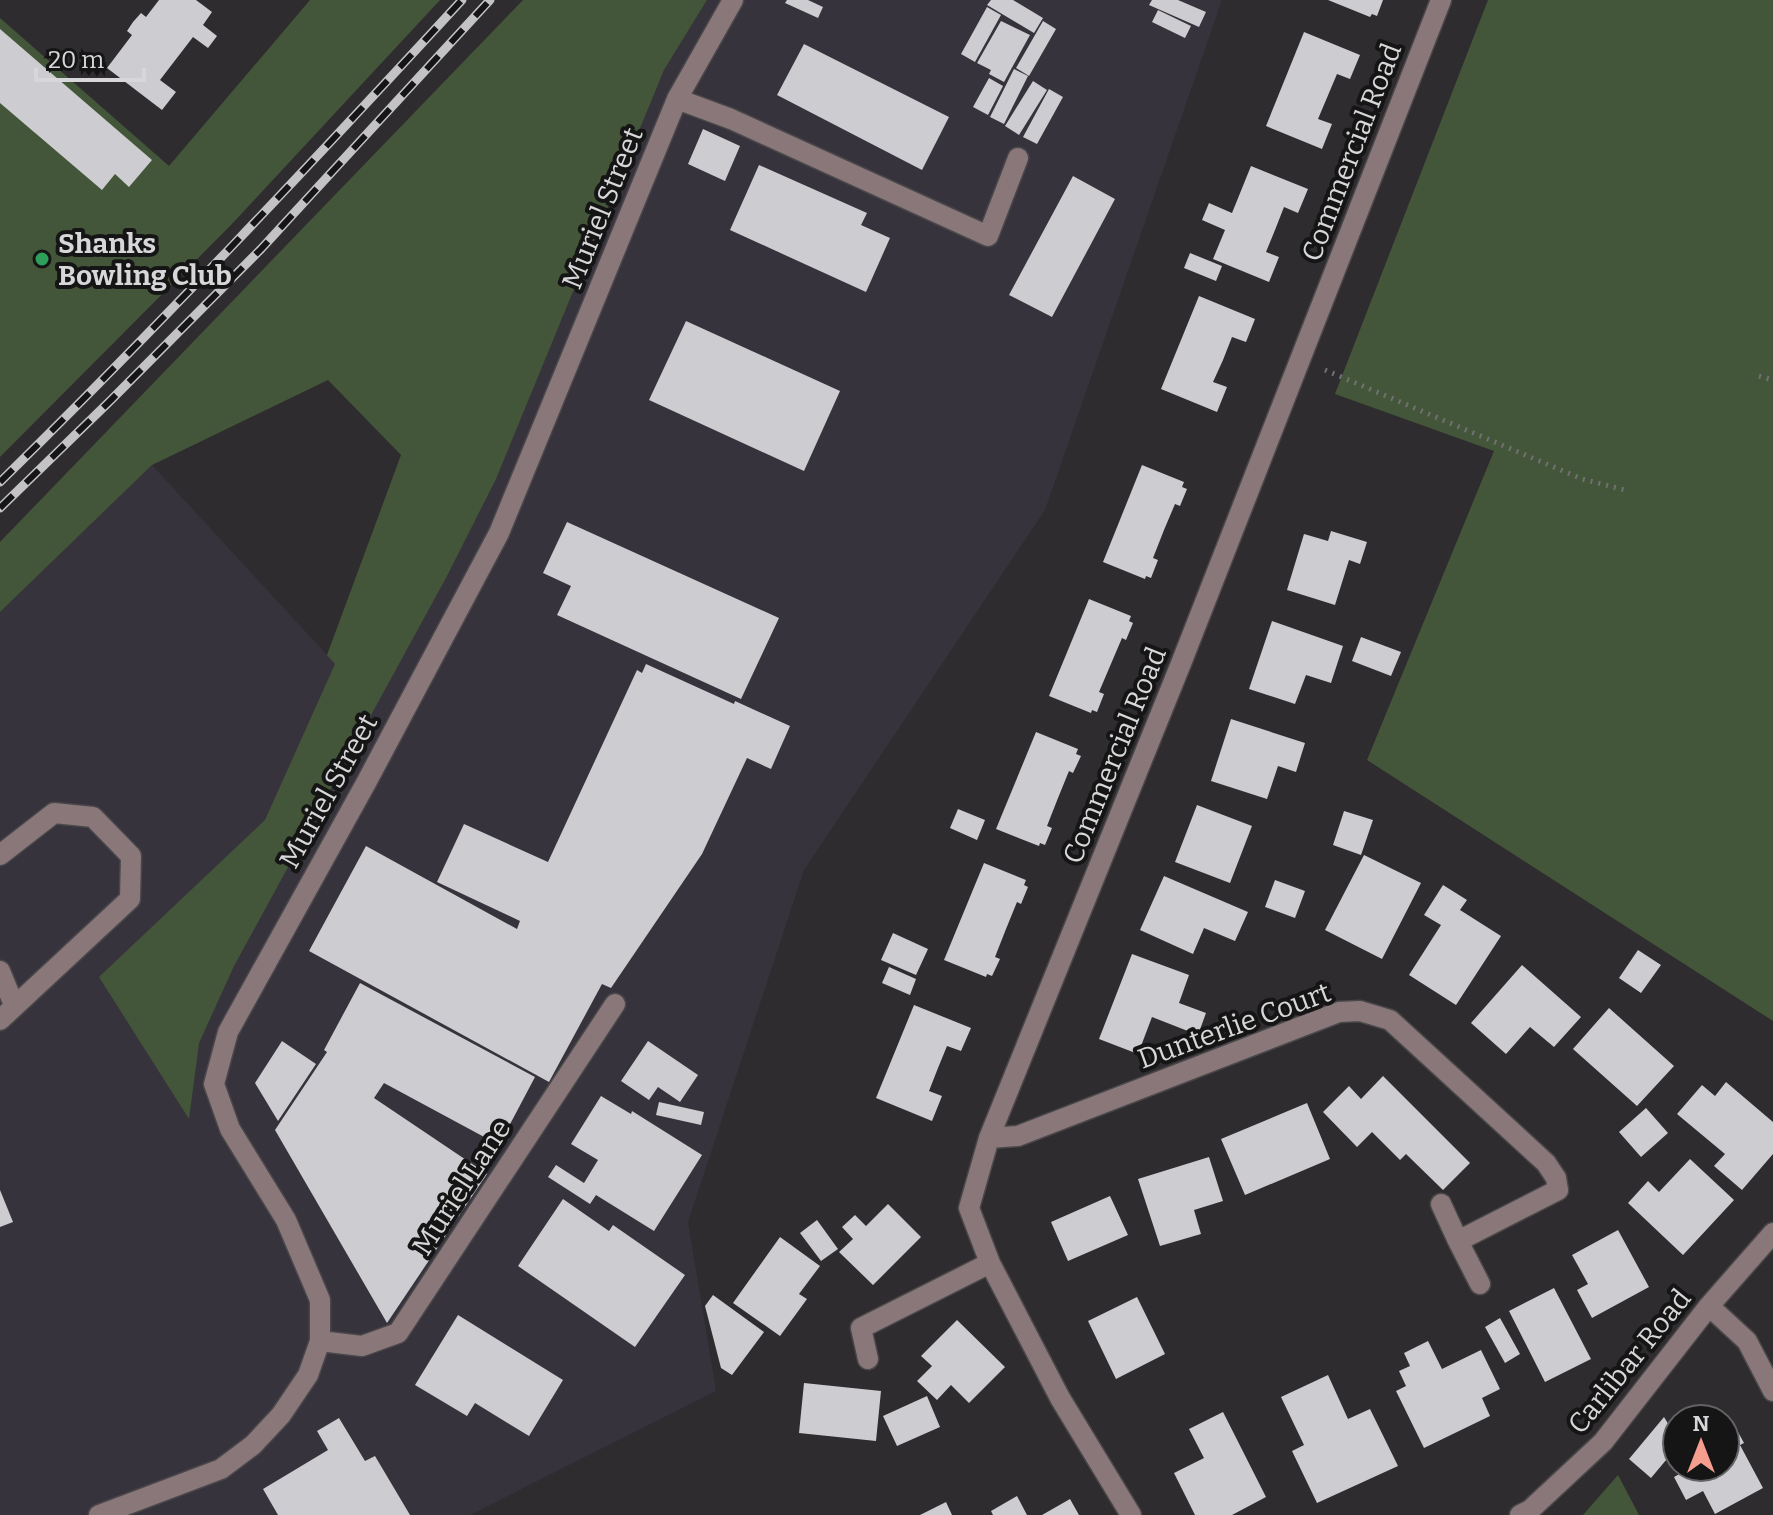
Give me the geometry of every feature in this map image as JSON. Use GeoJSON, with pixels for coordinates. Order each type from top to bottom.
{"type":"FeatureCollection","features":[{"type":"Feature","properties":{"kind":"street","name":"Muriel Street"},"geometry":{"type":"LineString","coordinates":[[106,1514],[221,1469],[253,1445],[281,1415],[308,1375],[320,1341],[320,1300],[286,1220],[230,1129],[214,1084],[228,1032],[366,783],[499,533],[677,99],[733,0]]}},
{"type":"Feature","properties":{"kind":"street","name":"Commercial Road"},"geometry":{"type":"LineString","coordinates":[[1131,1515],[1060,1398],[990,1263],[969,1208],[989,1138],[1180,666],[1441,0]]}},
{"type":"Feature","properties":{"kind":"street"},"geometry":{"type":"LineString","coordinates":[[677,99],[731,119],[988,236],[1018,158]]}},
{"type":"Feature","properties":{"kind":"street"},"geometry":{"type":"LineString","coordinates":[[0,855],[54,813],[93,817],[131,856],[130,899],[7,1012]]}},
{"type":"Feature","properties":{"kind":"street"},"geometry":{"type":"LineString","coordinates":[[0,971],[7,1012]]}},
{"type":"Feature","properties":{"kind":"street","name":"Muriel Lane"},"geometry":{"type":"LineString","coordinates":[[320,1341],[362,1346],[398,1333],[615,1004]]}},
{"type":"Feature","properties":{"kind":"street","name":"Dunterlie Court"},"geometry":{"type":"LineString","coordinates":[[989,1138],[1018,1136],[1339,1012],[1360,1011],[1390,1020],[1546,1163],[1556,1178],[1558,1190],[1458,1241]]}},
{"type":"Feature","properties":{"kind":"street"},"geometry":{"type":"LineString","coordinates":[[1441,1204],[1480,1284]]}},
{"type":"Feature","properties":{"kind":"street","name":"Carlibar Road"},"geometry":{"type":"LineString","coordinates":[[1520,1515],[1530,1510],[1603,1442],[1709,1306],[1773,1233]]}},
{"type":"Feature","properties":{"kind":"street"},"geometry":{"type":"LineString","coordinates":[[868,1359],[861,1328],[990,1263]]}},
{"type":"Feature","properties":{"kind":"street"},"geometry":{"type":"LineString","coordinates":[[1709,1306],[1747,1341],[1773,1391]]}},
{"type":"Feature","properties":{"kind":"path"},"geometry":{"type":"LineString","coordinates":[[1300,360],[1582,479],[1629,491]]}},
{"type":"Feature","properties":{"kind":"path"},"geometry":{"type":"LineString","coordinates":[[1759,376],[1773,380]]}},
{"type":"Feature","properties":{"kind":"shaded area"},"geometry":{"type":"Polygon","coordinates":[[[707,0],[1222,0],[1045,510],[804,870],[688,1222],[716,1391],[470,1515],[0,1515],[0,612],[152,465],[327,655],[447,576],[496,478],[664,70],[707,0]]]}},
{"type":"Feature","properties":{"kind":"green space"},"geometry":{"type":"Polygon","coordinates":[[[310,0],[440,0],[231,225],[0,457],[0,18],[169,166],[310,0]]]}},
{"type":"Feature","properties":{"kind":"green space"},"geometry":{"type":"Polygon","coordinates":[[[523,0],[707,0],[664,70],[496,479],[447,576],[234,966],[199,1043],[189,1119],[99,977],[265,820],[335,664],[327,655],[401,455],[328,380],[152,465],[0,612],[0,542],[523,0]]]}},
{"type":"Feature","properties":{"kind":"green space"},"geometry":{"type":"Polygon","coordinates":[[[1488,0],[1773,0],[1773,1021],[1367,760],[1494,451],[1335,394],[1488,0]]]}},
{"type":"Feature","properties":{"kind":"green space"},"geometry":{"type":"Polygon","coordinates":[[[1618,1475],[1639,1515],[1583,1515],[1618,1475]]]}},
{"type":"Feature","properties":{"kind":"building"},"geometry":{"type":"Polygon","coordinates":[[[159,0],[196,0],[212,12],[203,25],[217,36],[208,48],[193,37],[160,80],[176,92],[162,110],[107,68],[132,35],[127,31],[133,22],[141,13],[146,17],[159,0]]]}},
{"type":"Feature","properties":{"kind":"building"},"geometry":{"type":"Polygon","coordinates":[[[787,0],[808,0],[823,7],[818,18],[785,3],[787,0]]]}},
{"type":"Feature","properties":{"kind":"building"},"geometry":{"type":"Polygon","coordinates":[[[991,0],[1013,0],[1043,18],[1034,33],[987,5],[991,0]]]}},
{"type":"Feature","properties":{"kind":"building"},"geometry":{"type":"Polygon","coordinates":[[[1152,0],[1178,0],[1206,12],[1199,27],[1149,5],[1152,0]]]}},
{"type":"Feature","properties":{"kind":"building"},"geometry":{"type":"Polygon","coordinates":[[[1328,0],[1383,0],[1377,16],[1372,14],[1370,17],[1328,0]]]}},
{"type":"Feature","properties":{"kind":"building"},"geometry":{"type":"Polygon","coordinates":[[[987,7],[1001,15],[975,62],[961,54],[987,7]]]}},
{"type":"Feature","properties":{"kind":"building"},"geometry":{"type":"Polygon","coordinates":[[[1158,10],[1191,26],[1185,38],[1152,22],[1158,10]]]}},
{"type":"Feature","properties":{"kind":"building"},"geometry":{"type":"Polygon","coordinates":[[[1001,21],[1030,35],[1004,82],[977,63],[1001,21]]]}},
{"type":"Feature","properties":{"kind":"building"},"geometry":{"type":"Polygon","coordinates":[[[1043,21],[1056,29],[1029,76],[1016,68],[1043,21]]]}},
{"type":"Feature","properties":{"kind":"building"},"geometry":{"type":"Polygon","coordinates":[[[0,29],[152,160],[129,187],[115,174],[102,190],[0,103],[0,29]]]}},
{"type":"Feature","properties":{"kind":"building"},"geometry":{"type":"Polygon","coordinates":[[[1304,32],[1360,55],[1350,79],[1337,74],[1318,119],[1332,124],[1322,149],[1266,126],[1304,32]]]}},
{"type":"Feature","properties":{"kind":"building"},"geometry":{"type":"Polygon","coordinates":[[[804,44],[949,117],[922,170],[777,95],[804,44]]]}},
{"type":"Feature","properties":{"kind":"building"},"geometry":{"type":"Polygon","coordinates":[[[1014,69],[1028,76],[1004,124],[990,117],[1014,69]]]}},
{"type":"Feature","properties":{"kind":"building"},"geometry":{"type":"Polygon","coordinates":[[[989,78],[1003,86],[988,115],[973,107],[989,78]]]}},
{"type":"Feature","properties":{"kind":"building"},"geometry":{"type":"Polygon","coordinates":[[[1033,81],[1047,90],[1019,135],[1005,126],[1033,81]]]}},
{"type":"Feature","properties":{"kind":"building"},"geometry":{"type":"Polygon","coordinates":[[[1049,89],[1063,97],[1037,144],[1023,137],[1049,89]]]}},
{"type":"Feature","properties":{"kind":"building"},"geometry":{"type":"Polygon","coordinates":[[[703,129],[740,146],[725,181],[688,164],[703,129]]]}},
{"type":"Feature","properties":{"kind":"building"},"geometry":{"type":"Polygon","coordinates":[[[759,165],[867,213],[861,225],[890,238],[866,292],[730,230],[759,165]]]}},
{"type":"Feature","properties":{"kind":"building"},"geometry":{"type":"Polygon","coordinates":[[[1251,166],[1308,189],[1298,213],[1284,207],[1266,252],[1279,257],[1269,282],[1213,259],[1225,230],[1202,220],[1209,203],[1232,213],[1251,166]]]}},
{"type":"Feature","properties":{"kind":"building"},"geometry":{"type":"Polygon","coordinates":[[[1073,176],[1115,199],[1052,317],[1009,295],[1073,176]]]}},
{"type":"Feature","properties":{"kind":"building"},"geometry":{"type":"Polygon","coordinates":[[[1190,253],[1222,266],[1216,281],[1184,268],[1190,253]]]}},
{"type":"Feature","properties":{"kind":"building"},"geometry":{"type":"Polygon","coordinates":[[[1199,296],[1255,319],[1246,342],[1232,337],[1213,382],[1227,387],[1217,412],[1161,389],[1199,296]]]}},
{"type":"Feature","properties":{"kind":"building"},"geometry":{"type":"Polygon","coordinates":[[[686,321],[840,391],[804,471],[649,400],[686,321]]]}},
{"type":"Feature","properties":{"kind":"building"},"geometry":{"type":"Polygon","coordinates":[[[1142,465],[1184,482],[1182,487],[1187,489],[1180,506],[1175,504],[1164,530],[1153,558],[1158,560],[1151,578],[1146,576],[1145,579],[1103,562],[1142,465]]]}},
{"type":"Feature","properties":{"kind":"building"},"geometry":{"type":"Polygon","coordinates":[[[567,522],[779,618],[741,699],[557,615],[571,586],[543,573],[567,522]]]}},
{"type":"Feature","properties":{"kind":"building"},"geometry":{"type":"Polygon","coordinates":[[[1331,531],[1367,542],[1360,564],[1349,560],[1335,605],[1287,590],[1304,534],[1328,541],[1331,531]]]}},
{"type":"Feature","properties":{"kind":"building"},"geometry":{"type":"Polygon","coordinates":[[[1089,599],[1131,616],[1129,621],[1133,623],[1126,640],[1122,638],[1099,692],[1104,694],[1097,712],[1092,710],[1091,713],[1049,696],[1089,599]]]}},
{"type":"Feature","properties":{"kind":"building"},"geometry":{"type":"Polygon","coordinates":[[[1272,621],[1343,646],[1331,683],[1306,675],[1295,704],[1249,689],[1272,621]]]}},
{"type":"Feature","properties":{"kind":"building"},"geometry":{"type":"Polygon","coordinates":[[[1361,637],[1401,652],[1391,676],[1352,661],[1361,637]]]}},
{"type":"Feature","properties":{"kind":"building"},"geometry":{"type":"Polygon","coordinates":[[[646,664],[790,726],[771,769],[747,758],[702,854],[611,988],[602,984],[549,1082],[309,951],[366,846],[517,929],[520,921],[437,882],[464,824],[548,862],[637,670],[642,673],[646,664]]]}},
{"type":"Feature","properties":{"kind":"building"},"geometry":{"type":"Polygon","coordinates":[[[1231,719],[1305,743],[1296,772],[1278,766],[1267,799],[1211,781],[1231,719]]]}},
{"type":"Feature","properties":{"kind":"building"},"geometry":{"type":"Polygon","coordinates":[[[1036,732],[1078,749],[1076,754],[1081,756],[1073,773],[1069,771],[1058,798],[1047,826],[1052,828],[1045,845],[1040,843],[1039,846],[996,829],[1036,732]]]}},
{"type":"Feature","properties":{"kind":"building"},"geometry":{"type":"Polygon","coordinates":[[[1197,805],[1252,826],[1230,883],[1175,862],[1197,805]]]}},
{"type":"Feature","properties":{"kind":"building"},"geometry":{"type":"Polygon","coordinates":[[[958,809],[985,820],[977,840],[950,828],[958,809]]]}},
{"type":"Feature","properties":{"kind":"building"},"geometry":{"type":"Polygon","coordinates":[[[1344,811],[1373,820],[1361,855],[1333,845],[1344,811]]]}},
{"type":"Feature","properties":{"kind":"building"},"geometry":{"type":"Polygon","coordinates":[[[1364,855],[1421,883],[1382,959],[1325,930],[1364,855]]]}},
{"type":"Feature","properties":{"kind":"building"},"geometry":{"type":"Polygon","coordinates":[[[984,863],[1026,880],[1024,885],[1028,887],[1021,904],[1017,902],[995,957],[1000,959],[992,976],[987,974],[986,977],[944,960],[984,863]]]}},
{"type":"Feature","properties":{"kind":"building"},"geometry":{"type":"Polygon","coordinates":[[[1164,876],[1248,912],[1235,941],[1204,928],[1193,954],[1140,930],[1164,876]]]}},
{"type":"Feature","properties":{"kind":"building"},"geometry":{"type":"Polygon","coordinates":[[[1275,880],[1305,891],[1295,918],[1265,907],[1275,880]]]}},
{"type":"Feature","properties":{"kind":"building"},"geometry":{"type":"Polygon","coordinates":[[[1443,885],[1467,900],[1460,910],[1501,936],[1456,1005],[1409,975],[1441,925],[1424,915],[1443,885]]]}},
{"type":"Feature","properties":{"kind":"building"},"geometry":{"type":"Polygon","coordinates":[[[893,933],[928,949],[916,975],[881,960],[893,933]]]}},
{"type":"Feature","properties":{"kind":"building"},"geometry":{"type":"Polygon","coordinates":[[[1638,950],[1661,965],[1641,993],[1619,978],[1638,950]]]}},
{"type":"Feature","properties":{"kind":"building"},"geometry":{"type":"Polygon","coordinates":[[[1132,954],[1189,975],[1179,1003],[1206,1013],[1198,1035],[1152,1017],[1138,1054],[1099,1039],[1132,954]]]}},
{"type":"Feature","properties":{"kind":"building"},"geometry":{"type":"Polygon","coordinates":[[[1522,965],[1581,1017],[1554,1047],[1530,1027],[1506,1054],[1471,1023],[1522,965]]]}},
{"type":"Feature","properties":{"kind":"building"},"geometry":{"type":"Polygon","coordinates":[[[889,967],[916,979],[910,995],[882,983],[889,967]]]}},
{"type":"Feature","properties":{"kind":"building"},"geometry":{"type":"Polygon","coordinates":[[[360,983],[535,1077],[499,1145],[384,1083],[374,1098],[487,1174],[387,1323],[275,1130],[327,1052],[324,1050],[360,983]]]}},
{"type":"Feature","properties":{"kind":"building"},"geometry":{"type":"Polygon","coordinates":[[[914,1005],[971,1028],[961,1051],[947,1046],[929,1091],[942,1096],[932,1121],[876,1098],[914,1005]]]}},
{"type":"Feature","properties":{"kind":"building"},"geometry":{"type":"Polygon","coordinates":[[[1609,1008],[1674,1066],[1637,1106],[1573,1049],[1609,1008]]]}},
{"type":"Feature","properties":{"kind":"building"},"geometry":{"type":"Polygon","coordinates":[[[282,1041],[316,1064],[278,1121],[255,1083],[282,1041]]]}},
{"type":"Feature","properties":{"kind":"building"},"geometry":{"type":"Polygon","coordinates":[[[648,1041],[698,1075],[680,1102],[658,1087],[649,1100],[621,1081],[648,1041]]]}},
{"type":"Feature","properties":{"kind":"building"},"geometry":{"type":"Polygon","coordinates":[[[1383,1076],[1470,1163],[1443,1190],[1406,1154],[1400,1160],[1372,1132],[1357,1147],[1323,1112],[1349,1086],[1361,1099],[1383,1076]]]}},
{"type":"Feature","properties":{"kind":"building"},"geometry":{"type":"Polygon","coordinates":[[[1726,1082],[1773,1122],[1773,1154],[1742,1190],[1714,1166],[1725,1154],[1677,1114],[1702,1085],[1715,1096],[1726,1082]]]}},
{"type":"Feature","properties":{"kind":"building"},"geometry":{"type":"Polygon","coordinates":[[[601,1096],[631,1114],[632,1111],[702,1155],[654,1231],[596,1195],[590,1204],[548,1177],[556,1165],[584,1183],[598,1160],[571,1144],[601,1096]]]}},
{"type":"Feature","properties":{"kind":"building"},"geometry":{"type":"Polygon","coordinates":[[[659,1102],[704,1112],[701,1125],[656,1115],[659,1102]]]}},
{"type":"Feature","properties":{"kind":"building"},"geometry":{"type":"Polygon","coordinates":[[[1307,1103],[1330,1159],[1245,1195],[1221,1139],[1307,1103]]]}},
{"type":"Feature","properties":{"kind":"building"},"geometry":{"type":"Polygon","coordinates":[[[1646,1108],[1668,1133],[1641,1157],[1619,1132],[1646,1108]]]}},
{"type":"Feature","properties":{"kind":"building"},"geometry":{"type":"Polygon","coordinates":[[[1209,1157],[1223,1201],[1194,1210],[1201,1234],[1160,1246],[1138,1179],[1209,1157]]]}},
{"type":"Feature","properties":{"kind":"building"},"geometry":{"type":"Polygon","coordinates":[[[1690,1159],[1734,1200],[1683,1255],[1628,1203],[1648,1181],[1659,1192],[1690,1159]]]}},
{"type":"Feature","properties":{"kind":"building"},"geometry":{"type":"Polygon","coordinates":[[[0,1190],[13,1222],[0,1227],[0,1190]]]}},
{"type":"Feature","properties":{"kind":"building"},"geometry":{"type":"Polygon","coordinates":[[[1110,1196],[1128,1235],[1068,1261],[1051,1222],[1110,1196]]]}},
{"type":"Feature","properties":{"kind":"building"},"geometry":{"type":"Polygon","coordinates":[[[563,1199],[609,1231],[613,1225],[685,1275],[635,1347],[518,1266],[563,1199]]]}},
{"type":"Feature","properties":{"kind":"building"},"geometry":{"type":"Polygon","coordinates":[[[888,1204],[921,1237],[873,1285],[839,1252],[853,1239],[842,1227],[855,1215],[866,1226],[888,1204]]]}},
{"type":"Feature","properties":{"kind":"building"},"geometry":{"type":"Polygon","coordinates":[[[817,1220],[838,1249],[821,1261],[800,1233],[817,1220]]]}},
{"type":"Feature","properties":{"kind":"building"},"geometry":{"type":"Polygon","coordinates":[[[1618,1230],[1649,1287],[1592,1318],[1577,1290],[1588,1284],[1572,1255],[1618,1230]]]}},
{"type":"Feature","properties":{"kind":"building"},"geometry":{"type":"Polygon","coordinates":[[[780,1237],[820,1266],[799,1294],[807,1299],[780,1336],[733,1303],[780,1237]]]}},
{"type":"Feature","properties":{"kind":"building"},"geometry":{"type":"Polygon","coordinates":[[[1554,1288],[1591,1359],[1545,1382],[1509,1311],[1554,1288]]]}},
{"type":"Feature","properties":{"kind":"building"},"geometry":{"type":"Polygon","coordinates":[[[713,1295],[764,1332],[732,1375],[721,1368],[705,1306],[713,1295]]]}},
{"type":"Feature","properties":{"kind":"building"},"geometry":{"type":"Polygon","coordinates":[[[1137,1297],[1165,1354],[1116,1379],[1088,1321],[1137,1297]]]}},
{"type":"Feature","properties":{"kind":"building"},"geometry":{"type":"Polygon","coordinates":[[[458,1315],[563,1380],[529,1436],[475,1403],[467,1416],[415,1385],[458,1315]]]}},
{"type":"Feature","properties":{"kind":"building"},"geometry":{"type":"Polygon","coordinates":[[[1500,1318],[1520,1354],[1505,1363],[1485,1327],[1500,1318]]]}},
{"type":"Feature","properties":{"kind":"building"},"geometry":{"type":"Polygon","coordinates":[[[957,1320],[1005,1367],[969,1403],[951,1385],[937,1400],[917,1381],[932,1366],[921,1356],[957,1320]]]}},
{"type":"Feature","properties":{"kind":"building"},"geometry":{"type":"Polygon","coordinates":[[[1428,1341],[1442,1369],[1481,1350],[1500,1389],[1482,1398],[1490,1416],[1424,1448],[1396,1391],[1406,1386],[1399,1371],[1410,1366],[1404,1353],[1428,1341]]]}},
{"type":"Feature","properties":{"kind":"building"},"geometry":{"type":"Polygon","coordinates":[[[1328,1375],[1348,1419],[1370,1409],[1398,1466],[1317,1503],[1292,1451],[1304,1445],[1281,1397],[1328,1375]]]}},
{"type":"Feature","properties":{"kind":"building"},"geometry":{"type":"Polygon","coordinates":[[[804,1383],[881,1391],[876,1441],[799,1433],[804,1383]]]}},
{"type":"Feature","properties":{"kind":"building"},"geometry":{"type":"Polygon","coordinates":[[[927,1396],[940,1427],[897,1446],[883,1416],[927,1396]]]}},
{"type":"Feature","properties":{"kind":"building"},"geometry":{"type":"Polygon","coordinates":[[[1223,1412],[1266,1497],[1232,1515],[1195,1515],[1174,1473],[1204,1458],[1189,1429],[1223,1412]]]}},
{"type":"Feature","properties":{"kind":"building"},"geometry":{"type":"Polygon","coordinates":[[[339,1418],[365,1461],[375,1456],[410,1515],[278,1515],[263,1489],[328,1450],[317,1431],[339,1418]]]}},
{"type":"Feature","properties":{"kind":"building"},"geometry":{"type":"Polygon","coordinates":[[[1661,1421],[1661,1466],[1651,1478],[1629,1459],[1661,1421]]]}},
{"type":"Feature","properties":{"kind":"building"},"geometry":{"type":"Polygon","coordinates":[[[1741,1447],[1763,1488],[1715,1514],[1703,1491],[1686,1500],[1677,1483],[1741,1483],[1741,1447]]]}},
{"type":"Feature","properties":{"kind":"building"},"geometry":{"type":"Polygon","coordinates":[[[1017,1496],[1027,1515],[993,1515],[991,1511],[1017,1496]]]}},
{"type":"Feature","properties":{"kind":"building"},"geometry":{"type":"Polygon","coordinates":[[[1070,1499],[1079,1515],[1042,1515],[1070,1499]]]}},
{"type":"Feature","properties":{"kind":"building"},"geometry":{"type":"Polygon","coordinates":[[[946,1502],[952,1515],[920,1515],[946,1502]]]}},
{"type":"Feature","properties":{"kind":"railway"},"geometry":{"type":"LineString","coordinates":[[0,482],[234,244],[462,0]]}},
{"type":"Feature","properties":{"kind":"railway"},"geometry":{"type":"LineString","coordinates":[[0,508],[261,249],[490,0]]}},
{"type":"Feature","properties":{"kind":"place","name":"Shanks Bowling Club"},"geometry":{"type":"Point","coordinates":[42,259]}}]}
